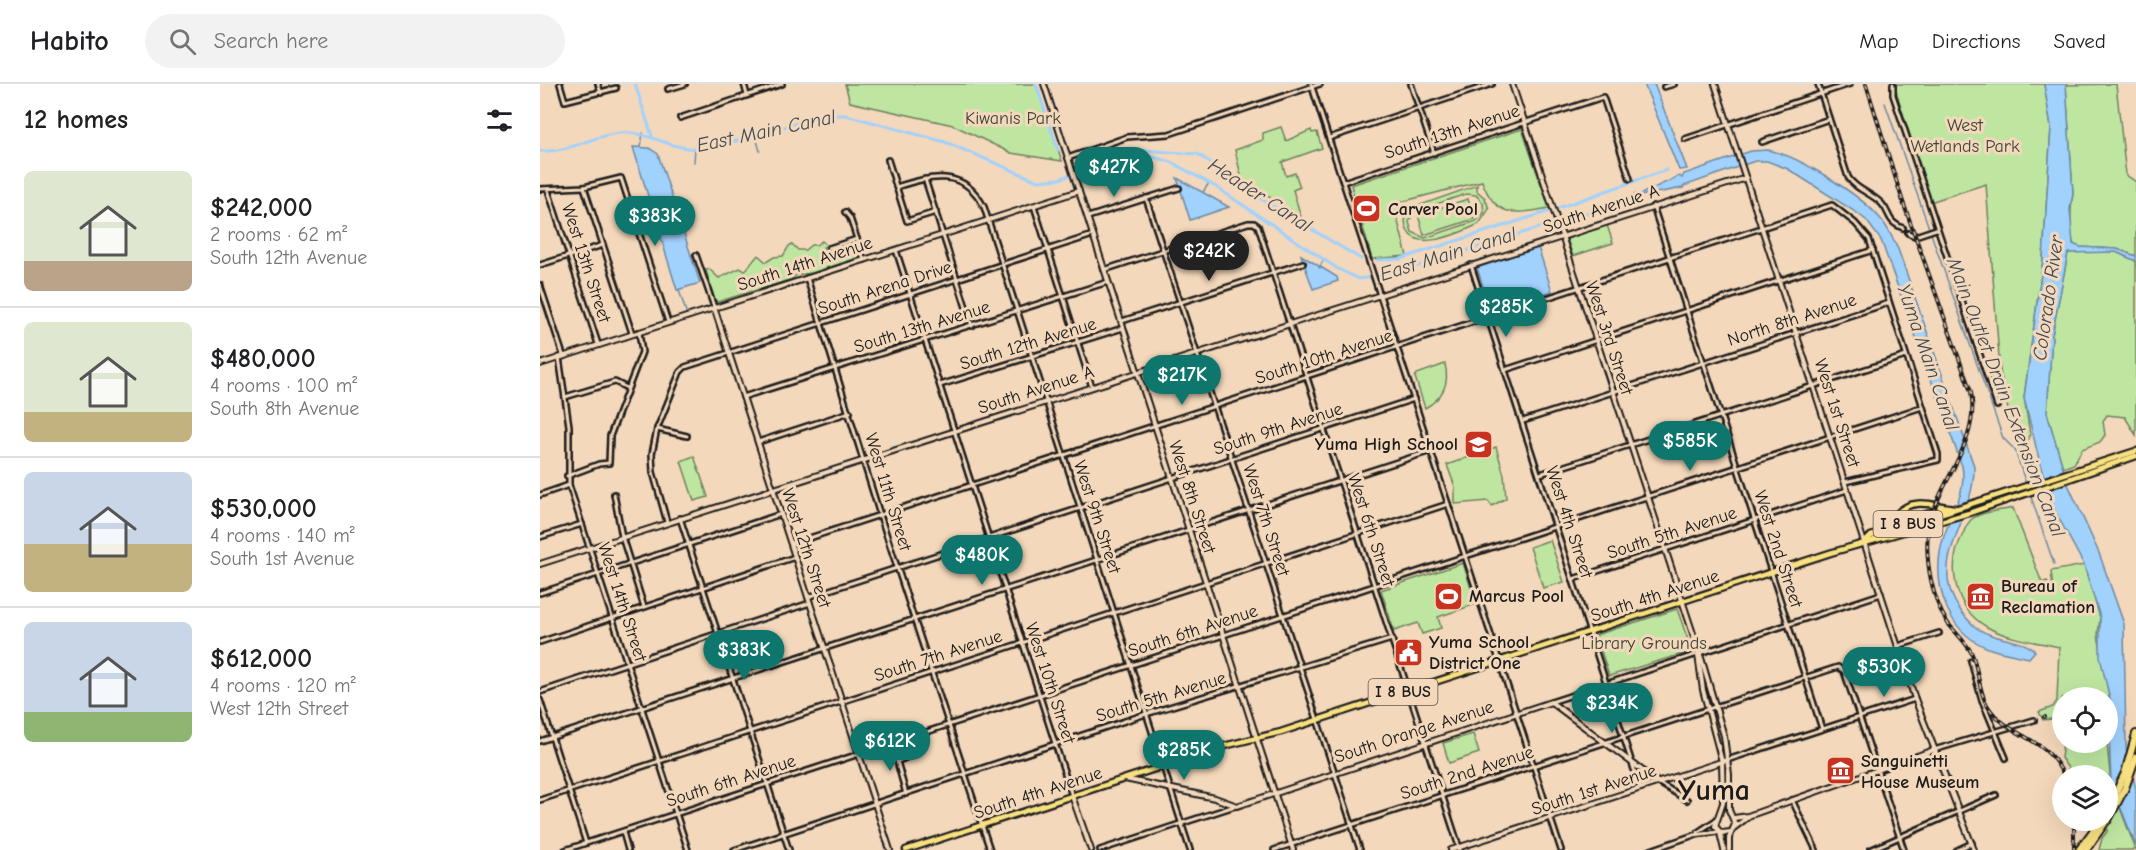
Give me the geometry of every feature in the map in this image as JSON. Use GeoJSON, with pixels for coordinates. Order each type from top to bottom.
{"type":"FeatureCollection","features":[{"type":"Feature","properties":{"kind":"highway"},"geometry":{"type":"LineString","coordinates":[[2118,788],[2125,773],[2136,734]]}},
{"type":"Feature","properties":{"kind":"highway"},"geometry":{"type":"LineString","coordinates":[[2118,799],[2136,757]]}},
{"type":"Feature","properties":{"kind":"highway"},"geometry":{"type":"LineString","coordinates":[[2079,850],[2093,831]]}},
{"type":"Feature","properties":{"kind":"highway"},"geometry":{"type":"LineString","coordinates":[[2086,850],[2099,831]]}},
{"type":"Feature","properties":{"kind":"main road","name":"I 8 BUS"},"geometry":{"type":"LineString","coordinates":[[1864,543],[1871,536],[1952,509],[2013,494],[2136,453]]}},
{"type":"Feature","properties":{"kind":"main road","name":"I 8 BUS"},"geometry":{"type":"LineString","coordinates":[[1864,543],[1969,513],[2013,494]]}},
{"type":"Feature","properties":{"kind":"main road"},"geometry":{"type":"LineString","coordinates":[[1889,530],[1899,511],[1911,506],[1924,503],[1952,509]]}},
{"type":"Feature","properties":{"kind":"main road"},"geometry":{"type":"LineString","coordinates":[[1892,525],[1952,509]]}},
{"type":"Feature","properties":{"kind":"main road","name":"South 4th Avenue"},"geometry":{"type":"LineString","coordinates":[[906,850],[1228,745],[1318,720],[1864,543]]}},
{"type":"Feature","properties":{"kind":"street"},"geometry":{"type":"LineString","coordinates":[[560,84],[565,102],[616,88]]}},
{"type":"Feature","properties":{"kind":"street"},"geometry":{"type":"LineString","coordinates":[[598,84],[601,93]]}},
{"type":"Feature","properties":{"kind":"street"},"geometry":{"type":"LineString","coordinates":[[668,89],[685,84]]}},
{"type":"Feature","properties":{"kind":"street"},"geometry":{"type":"LineString","coordinates":[[744,84],[747,95]]}},
{"type":"Feature","properties":{"kind":"street"},"geometry":{"type":"LineString","coordinates":[[681,118],[782,84]]}},
{"type":"Feature","properties":{"kind":"street","name":"West 8th Street"},"geometry":{"type":"LineString","coordinates":[[1044,84],[1293,850]]}},
{"type":"Feature","properties":{"kind":"street"},"geometry":{"type":"LineString","coordinates":[[1068,158],[1127,137],[1169,134],[1320,84]]}},
{"type":"Feature","properties":{"kind":"street"},"geometry":{"type":"LineString","coordinates":[[1412,84],[1434,153]]}},
{"type":"Feature","properties":{"kind":"street"},"geometry":{"type":"LineString","coordinates":[[1329,138],[1492,84]]}},
{"type":"Feature","properties":{"kind":"street","name":"West 3rd Street"},"geometry":{"type":"LineString","coordinates":[[1512,84],[1698,654]]}},
{"type":"Feature","properties":{"kind":"street"},"geometry":{"type":"LineString","coordinates":[[1664,87],[1674,84]]}},
{"type":"Feature","properties":{"kind":"street","name":"West 1st Street"},"geometry":{"type":"LineString","coordinates":[[1715,84],[1915,699],[1974,850]]}},
{"type":"Feature","properties":{"kind":"street"},"geometry":{"type":"LineString","coordinates":[[1818,84],[1852,183],[1882,204],[1888,217],[1895,225],[1903,228]]}},
{"type":"Feature","properties":{"kind":"street"},"geometry":{"type":"LineString","coordinates":[[1685,139],[1850,84]]}},
{"type":"Feature","properties":{"kind":"street"},"geometry":{"type":"LineString","coordinates":[[1893,84],[1893,95],[1934,229],[1997,406]]}},
{"type":"Feature","properties":{"kind":"street"},"geometry":{"type":"LineString","coordinates":[[1312,85],[1561,850]]}},
{"type":"Feature","properties":{"kind":"street","name":"South 13th Avenue"},"geometry":{"type":"LineString","coordinates":[[1343,182],[1603,97],[1630,179]]}},
{"type":"Feature","properties":{"kind":"street"},"geometry":{"type":"LineString","coordinates":[[1762,142],[1829,119]]}},
{"type":"Feature","properties":{"kind":"street"},"geometry":{"type":"LineString","coordinates":[[888,160],[907,220],[936,212]]}},
{"type":"Feature","properties":{"kind":"street","name":"West 9th Street"},"geometry":{"type":"LineString","coordinates":[[925,178],[943,177],[966,186],[976,193],[988,220],[1190,850]]}},
{"type":"Feature","properties":{"kind":"street"},"geometry":{"type":"LineString","coordinates":[[540,189],[584,187],[621,178],[668,322]]}},
{"type":"Feature","properties":{"kind":"street"},"geometry":{"type":"LineString","coordinates":[[896,187],[925,178],[972,326]]}},
{"type":"Feature","properties":{"kind":"street","name":"South Avenue A"},"geometry":{"type":"LineString","coordinates":[[540,564],[1746,178]]}},
{"type":"Feature","properties":{"kind":"street"},"geometry":{"type":"LineString","coordinates":[[584,187],[632,333]]}},
{"type":"Feature","properties":{"kind":"street"},"geometry":{"type":"LineString","coordinates":[[1088,217],[1179,188]]}},
{"type":"Feature","properties":{"kind":"street","name":"West 13th Street"},"geometry":{"type":"LineString","coordinates":[[548,190],[598,344]]}},
{"type":"Feature","properties":{"kind":"street","name":"South 14th Avenue"},"geometry":{"type":"LineString","coordinates":[[540,364],[1079,191]]}},
{"type":"Feature","properties":{"kind":"street","name":"West 7th Street"},"geometry":{"type":"LineString","coordinates":[[1146,198],[1360,850]]}},
{"type":"Feature","properties":{"kind":"street"},"geometry":{"type":"LineString","coordinates":[[1034,206],[1092,387]]}},
{"type":"Feature","properties":{"kind":"street","name":"West 2nd Street"},"geometry":{"type":"LineString","coordinates":[[1653,206],[1822,729]]}},
{"type":"Feature","properties":{"kind":"street","name":"South 10th Avenue"},"geometry":{"type":"LineString","coordinates":[[791,544],[1832,206],[1864,231],[1873,250]]}},
{"type":"Feature","properties":{"kind":"street"},"geometry":{"type":"LineString","coordinates":[[844,212],[850,218],[864,260]]}},
{"type":"Feature","properties":{"kind":"street","name":"West 6th Street"},"geometry":{"type":"LineString","coordinates":[[1164,250],[1254,223],[1258,226],[1460,849]]}},
{"type":"Feature","properties":{"kind":"street"},"geometry":{"type":"LineString","coordinates":[[1908,233],[1915,236],[1934,229]]}},
{"type":"Feature","properties":{"kind":"street","name":"South Arena Drive"},"geometry":{"type":"LineString","coordinates":[[657,429],[680,372],[685,367],[1093,235]]}},
{"type":"Feature","properties":{"kind":"street"},"geometry":{"type":"LineString","coordinates":[[829,248],[857,239]]}},
{"type":"Feature","properties":{"kind":"street"},"geometry":{"type":"LineString","coordinates":[[540,265],[603,245]]}},
{"type":"Feature","properties":{"kind":"street","name":"West 10th Street"},"geometry":{"type":"LineString","coordinates":[[896,249],[1090,850]]}},
{"type":"Feature","properties":{"kind":"street"},"geometry":{"type":"LineString","coordinates":[[1104,270],[1164,250]]}},
{"type":"Feature","properties":{"kind":"street"},"geometry":{"type":"LineString","coordinates":[[1505,370],[1873,250],[1938,460],[1845,482]]}},
{"type":"Feature","properties":{"kind":"street","name":"West 12th Street"},"geometry":{"type":"LineString","coordinates":[[696,255],[890,850]]}},
{"type":"Feature","properties":{"kind":"street","name":"South 12th Avenue"},"geometry":{"type":"LineString","coordinates":[[1121,321],[1303,262]]}},
{"type":"Feature","properties":{"kind":"street","name":"West 4th Street"},"geometry":{"type":"LineString","coordinates":[[1471,265],[1640,788]]}},
{"type":"Feature","properties":{"kind":"street","name":"West 11th Street"},"geometry":{"type":"LineString","coordinates":[[807,278],[880,515],[990,850]]}},
{"type":"Feature","properties":{"kind":"street","name":"South 13th Avenue"},"geometry":{"type":"LineString","coordinates":[[743,397],[1108,282]]}},
{"type":"Feature","properties":{"kind":"street","name":"West 14th Street"},"geometry":{"type":"LineString","coordinates":[[540,285],[561,356],[569,426],[567,476],[569,485],[688,850]]}},
{"type":"Feature","properties":{"kind":"street","name":"North 8th Avenue"},"geometry":{"type":"LineString","coordinates":[[1522,420],[1526,421],[1889,303]]}},
{"type":"Feature","properties":{"kind":"street","name":"South 12th Avenue"},"geometry":{"type":"LineString","coordinates":[[940,385],[1123,328]]}},
{"type":"Feature","properties":{"kind":"street"},"geometry":{"type":"LineString","coordinates":[[567,476],[609,463],[610,436],[642,352],[639,331]]}},
{"type":"Feature","properties":{"kind":"street"},"geometry":{"type":"LineString","coordinates":[[1539,474],[1906,356]]}},
{"type":"Feature","properties":{"kind":"street"},"geometry":{"type":"LineString","coordinates":[[565,398],[615,382],[627,388]]}},
{"type":"Feature","properties":{"kind":"street","name":"South 9th Avenue"},"geometry":{"type":"LineString","coordinates":[[808,597],[1414,399]]}},
{"type":"Feature","properties":{"kind":"street","name":"South 6th Avenue"},"geometry":{"type":"LineString","coordinates":[[565,850],[1922,407]]}},
{"type":"Feature","properties":{"kind":"street"},"geometry":{"type":"LineString","coordinates":[[758,442],[850,412]]}},
{"type":"Feature","properties":{"kind":"street"},"geometry":{"type":"LineString","coordinates":[[668,522],[653,472],[652,454],[657,429],[687,436]]}},
{"type":"Feature","properties":{"kind":"street"},"geometry":{"type":"LineString","coordinates":[[540,741],[1431,451]]}},
{"type":"Feature","properties":{"kind":"street"},"geometry":{"type":"LineString","coordinates":[[540,495],[569,485]]}},
{"type":"Feature","properties":{"kind":"street","name":"South 5th Avenue"},"geometry":{"type":"LineString","coordinates":[[1573,579],[1847,490]]}},
{"type":"Feature","properties":{"kind":"street"},"geometry":{"type":"LineString","coordinates":[[614,494],[622,537],[644,607]]}},
{"type":"Feature","properties":{"kind":"street","name":"South 7th Avenue"},"geometry":{"type":"LineString","coordinates":[[540,800],[1448,504]]}},
{"type":"Feature","properties":{"kind":"street"},"geometry":{"type":"LineString","coordinates":[[540,593],[781,514]]}},
{"type":"Feature","properties":{"kind":"street"},"geometry":{"type":"LineString","coordinates":[[680,518],[789,850]]}},
{"type":"Feature","properties":{"kind":"street"},"geometry":{"type":"LineString","coordinates":[[540,537],[582,524]]}},
{"type":"Feature","properties":{"kind":"street"},"geometry":{"type":"LineString","coordinates":[[540,642],[795,557]]}},
{"type":"Feature","properties":{"kind":"street"},"geometry":{"type":"LineString","coordinates":[[1551,702],[1881,594]]}},
{"type":"Feature","properties":{"kind":"street"},"geometry":{"type":"LineString","coordinates":[[540,692],[810,603]]}},
{"type":"Feature","properties":{"kind":"street"},"geometry":{"type":"LineString","coordinates":[[1898,646],[1939,633]]}},
{"type":"Feature","properties":{"kind":"street","name":"South 5th Avenue"},"geometry":{"type":"LineString","coordinates":[[734,850],[965,775],[1055,743],[1392,639]]}},
{"type":"Feature","properties":{"kind":"street"},"geometry":{"type":"LineString","coordinates":[[1698,654],[1715,706],[1725,761],[1734,829],[1729,838],[1729,850]]}},
{"type":"Feature","properties":{"kind":"street"},"geometry":{"type":"LineString","coordinates":[[1698,654],[1709,708],[1725,761],[1723,804],[1717,819],[1724,850]]}},
{"type":"Feature","properties":{"kind":"street"},"geometry":{"type":"LineString","coordinates":[[1971,661],[1982,700],[2006,758]]}},
{"type":"Feature","properties":{"kind":"street","name":"South 2nd Avenue"},"geometry":{"type":"LineString","coordinates":[[1274,850],[1840,667],[1844,670],[1858,717]]}},
{"type":"Feature","properties":{"kind":"street","name":"South 1st Avenue"},"geometry":{"type":"LineString","coordinates":[[1451,850],[1460,849],[1915,699]]}},
{"type":"Feature","properties":{"kind":"street"},"geometry":{"type":"LineString","coordinates":[[540,700],[586,843]]}},
{"type":"Feature","properties":{"kind":"street"},"geometry":{"type":"LineString","coordinates":[[1551,702],[1659,783],[1687,801]]}},
{"type":"Feature","properties":{"kind":"street","name":"South Orange Avenue"},"geometry":{"type":"LineString","coordinates":[[1237,806],[1551,702]]}},
{"type":"Feature","properties":{"kind":"street"},"geometry":{"type":"LineString","coordinates":[[1858,717],[1904,850]]}},
{"type":"Feature","properties":{"kind":"street"},"geometry":{"type":"LineString","coordinates":[[1694,835],[1725,814],[1732,817],[1748,816],[1934,750],[2034,720]]}},
{"type":"Feature","properties":{"kind":"street"},"geometry":{"type":"LineString","coordinates":[[897,761],[910,756],[905,739]]}},
{"type":"Feature","properties":{"kind":"street"},"geometry":{"type":"LineString","coordinates":[[892,743],[906,794]]}},
{"type":"Feature","properties":{"kind":"street"},"geometry":{"type":"LineString","coordinates":[[1125,779],[1215,798],[1237,806]]}},
{"type":"Feature","properties":{"kind":"street"},"geometry":{"type":"LineString","coordinates":[[1870,850],[1996,795]]}},
{"type":"Feature","properties":{"kind":"street"},"geometry":{"type":"LineString","coordinates":[[1792,800],[1816,850]]}},
{"type":"Feature","properties":{"kind":"street"},"geometry":{"type":"LineString","coordinates":[[1100,850],[1237,806]]}},
{"type":"Feature","properties":{"kind":"street"},"geometry":{"type":"LineString","coordinates":[[1651,850],[1694,835],[1719,832],[1727,834],[1748,816]]}},
{"type":"Feature","properties":{"kind":"street"},"geometry":{"type":"LineString","coordinates":[[622,831],[628,850]]}},
{"type":"Feature","properties":{"kind":"street"},"geometry":{"type":"LineString","coordinates":[[1957,850],[1972,843]]}},
{"type":"Feature","properties":{"kind":"green space","name":"Kiwanis Park"},"geometry":{"type":"Polygon","coordinates":[[[845,84],[1036,84],[1062,161],[1011,153],[953,125],[850,102],[845,84]]]}},
{"type":"Feature","properties":{"kind":"green space","name":"West Wetlands Park"},"geometry":{"type":"Polygon","coordinates":[[[1894,84],[2044,84],[2051,127],[2043,260],[2024,397],[2030,434],[2026,444],[2019,441],[2011,424],[2000,371],[1986,184],[1930,202],[1894,84]]]}},
{"type":"Feature","properties":{"kind":"green space"},"geometry":{"type":"Polygon","coordinates":[[[2116,84],[2126,175],[2136,182],[2136,256],[2117,249],[2076,247],[2071,230],[2073,194],[2066,85],[2116,84]]]}},
{"type":"Feature","properties":{"kind":"green space"},"geometry":{"type":"Polygon","coordinates":[[[1281,127],[1286,141],[1311,130],[1312,133],[1317,132],[1322,148],[1282,162],[1286,176],[1295,173],[1300,187],[1293,190],[1301,217],[1242,180],[1235,150],[1263,140],[1263,133],[1281,127]]]}},
{"type":"Feature","properties":{"kind":"green space"},"geometry":{"type":"Polygon","coordinates":[[[1522,129],[1549,208],[1517,212],[1500,208],[1482,181],[1401,202],[1396,214],[1407,256],[1372,259],[1351,185],[1522,129]]]}},
{"type":"Feature","properties":{"kind":"green space"},"geometry":{"type":"Polygon","coordinates":[[[1477,185],[1477,191],[1485,198],[1489,209],[1479,224],[1448,237],[1424,240],[1414,238],[1408,231],[1405,220],[1412,208],[1477,185]],[[1466,194],[1415,211],[1409,222],[1412,232],[1425,238],[1476,221],[1484,213],[1483,203],[1476,195],[1466,194]]]}},
{"type":"Feature","properties":{"kind":"green space"},"geometry":{"type":"Polygon","coordinates":[[[1468,199],[1474,219],[1424,235],[1418,215],[1468,199]]]}},
{"type":"Feature","properties":{"kind":"green space"},"geometry":{"type":"Polygon","coordinates":[[[1607,225],[1613,243],[1573,256],[1567,239],[1607,225]]]}},
{"type":"Feature","properties":{"kind":"green space"},"geometry":{"type":"Polygon","coordinates":[[[822,241],[827,246],[823,247],[825,254],[856,243],[856,253],[858,251],[860,257],[812,273],[796,275],[792,279],[717,302],[714,298],[706,270],[709,269],[719,278],[740,268],[745,271],[758,255],[766,262],[774,257],[783,256],[792,244],[798,250],[805,250],[822,241]]]}},
{"type":"Feature","properties":{"kind":"green space"},"geometry":{"type":"Polygon","coordinates":[[[2116,252],[2136,261],[2136,435],[2125,417],[2107,415],[2103,421],[2105,435],[2100,442],[2082,449],[2074,464],[2063,468],[2047,413],[2052,335],[2068,253],[2116,252]]]}},
{"type":"Feature","properties":{"kind":"green space"},"geometry":{"type":"Polygon","coordinates":[[[1445,364],[1447,378],[1444,390],[1425,408],[1415,377],[1417,374],[1445,364]]]}},
{"type":"Feature","properties":{"kind":"green space"},"geometry":{"type":"Polygon","coordinates":[[[1496,447],[1504,475],[1506,498],[1492,506],[1488,501],[1455,504],[1455,487],[1447,465],[1496,447]]]}},
{"type":"Feature","properties":{"kind":"green space"},"geometry":{"type":"Polygon","coordinates":[[[694,456],[708,497],[694,501],[681,461],[694,456]]]}},
{"type":"Feature","properties":{"kind":"green space"},"geometry":{"type":"Polygon","coordinates":[[[2013,508],[2042,583],[2047,581],[2054,597],[2051,571],[2084,565],[2100,617],[2098,635],[2108,687],[2058,687],[2059,647],[1995,631],[1976,619],[1967,609],[1956,585],[1955,559],[1968,523],[1982,514],[2013,508]]]}},
{"type":"Feature","properties":{"kind":"green space"},"geometry":{"type":"Polygon","coordinates":[[[1550,540],[1564,582],[1543,588],[1530,547],[1550,540]]]}},
{"type":"Feature","properties":{"kind":"green space"},"geometry":{"type":"Polygon","coordinates":[[[1463,563],[1476,604],[1438,617],[1441,628],[1422,634],[1418,623],[1394,631],[1381,590],[1463,563]]]}},
{"type":"Feature","properties":{"kind":"green space","name":"Library Grounds"},"geometry":{"type":"Polygon","coordinates":[[[1677,609],[1692,651],[1609,676],[1596,635],[1677,609]]]}},
{"type":"Feature","properties":{"kind":"green space"},"geometry":{"type":"Polygon","coordinates":[[[2052,707],[2052,719],[2043,720],[2039,712],[2052,707]]]}},
{"type":"Feature","properties":{"kind":"green space"},"geometry":{"type":"Polygon","coordinates":[[[1473,734],[1479,753],[1449,763],[1443,743],[1473,734]]]}},
{"type":"Feature","properties":{"kind":"green space"},"geometry":{"type":"Polygon","coordinates":[[[2062,753],[2108,753],[2109,765],[2066,765],[2061,758],[2062,753]]]}},
{"type":"Feature","properties":{"kind":"green space"},"geometry":{"type":"Polygon","coordinates":[[[2118,802],[2136,850],[2099,850],[2102,838],[2107,832],[2118,831],[2118,802]]]}},
{"type":"Feature","properties":{"kind":"water"},"geometry":{"type":"Polygon","coordinates":[[[1644,84],[1654,84],[1687,169],[1679,170],[1644,84]]]}},
{"type":"Feature","properties":{"kind":"water","name":"Colorado River"},"geometry":{"type":"Polygon","coordinates":[[[2044,84],[2066,84],[2073,194],[2070,209],[2073,244],[2080,247],[2117,249],[2136,256],[2136,261],[2116,252],[2068,253],[2052,335],[2047,413],[2067,482],[2099,553],[2124,624],[2126,748],[2136,789],[2136,846],[2118,801],[2118,765],[2110,765],[2110,753],[2118,753],[2118,687],[2107,687],[2100,657],[2100,617],[2084,565],[2049,500],[2024,398],[2043,260],[2051,127],[2044,84]]]}},
{"type":"Feature","properties":{"kind":"water"},"geometry":{"type":"Polygon","coordinates":[[[633,147],[649,148],[658,154],[700,283],[677,290],[633,147]]]}},
{"type":"Feature","properties":{"kind":"water","name":"Yuma Main Canal"},"geometry":{"type":"Polygon","coordinates":[[[1768,150],[1795,159],[1843,187],[1870,208],[1890,232],[1974,466],[1972,488],[1948,566],[1949,585],[1956,604],[1973,625],[1989,634],[2030,647],[2035,651],[2029,658],[1993,650],[1973,640],[1951,616],[1944,601],[1940,585],[1940,552],[1961,493],[1962,466],[1881,240],[1866,220],[1788,169],[1767,161],[1755,161],[1683,188],[1640,196],[1636,200],[1634,194],[1639,195],[1679,176],[1682,178],[1684,174],[1751,151],[1768,150]]]}},
{"type":"Feature","properties":{"kind":"water"},"geometry":{"type":"Polygon","coordinates":[[[1177,178],[1229,207],[1190,220],[1177,178]]]}},
{"type":"Feature","properties":{"kind":"water"},"geometry":{"type":"Polygon","coordinates":[[[1538,247],[1552,291],[1491,311],[1477,268],[1538,247]]]}},
{"type":"Feature","properties":{"kind":"water"},"geometry":{"type":"Polygon","coordinates":[[[1301,255],[1337,277],[1338,281],[1313,289],[1301,255]]]}},
{"type":"Feature","properties":{"kind":"waterway"},"geometry":{"type":"LineString","coordinates":[[635,84],[652,136]]}},
{"type":"Feature","properties":{"kind":"waterway"},"geometry":{"type":"LineString","coordinates":[[1036,84],[1058,150]]}},
{"type":"Feature","properties":{"kind":"waterway","name":"Main Outlet Drain Extension Canal"},"geometry":{"type":"LineString","coordinates":[[1885,103],[2003,438],[2015,450],[2026,484]]}},
{"type":"Feature","properties":{"kind":"waterway","name":"East Main Canal"},"geometry":{"type":"LineString","coordinates":[[540,151],[572,147],[610,134],[620,133],[638,134],[687,148],[702,148],[738,141],[814,118],[846,115],[945,142],[1038,181],[1059,179],[1125,157],[1150,156],[1171,162],[1216,187],[1338,269],[1359,279],[1393,274],[1636,197]]}},
{"type":"Feature","properties":{"kind":"waterway"},"geometry":{"type":"LineString","coordinates":[[641,147],[643,133]]}},
{"type":"Feature","properties":{"kind":"waterway"},"geometry":{"type":"LineString","coordinates":[[755,134],[760,151]]}},
{"type":"Feature","properties":{"kind":"waterway"},"geometry":{"type":"LineString","coordinates":[[694,162],[695,148]]}},
{"type":"Feature","properties":{"kind":"waterway","name":"Header Canal"},"geometry":{"type":"LineString","coordinates":[[1082,163],[1129,149],[1198,154],[1248,191],[1361,259]]}},
{"type":"Feature","properties":{"kind":"waterway","name":"Header Canal"},"geometry":{"type":"LineString","coordinates":[[1558,208],[1666,170]]}},
{"type":"Feature","properties":{"kind":"waterway"},"geometry":{"type":"LineString","coordinates":[[1203,192],[1209,183]]}},
{"type":"Feature","properties":{"kind":"waterway","name":"Header Canal"},"geometry":{"type":"LineString","coordinates":[[1377,260],[1400,259],[1550,211]]}},
{"type":"Feature","properties":{"kind":"waterway"},"geometry":{"type":"LineString","coordinates":[[1319,268],[1324,259]]}},
{"type":"Feature","properties":{"kind":"waterway"},"geometry":{"type":"LineString","coordinates":[[679,290],[687,315]]}},
{"type":"Feature","properties":{"kind":"waterway","name":"Main Outlet Drain Extension Canal"},"geometry":{"type":"LineString","coordinates":[[2030,494],[2054,564]]}},
{"type":"Feature","properties":{"kind":"railway"},"geometry":{"type":"LineString","coordinates":[[1866,84],[1903,202],[1971,392],[1972,411],[1964,447],[1939,497],[1928,533],[1929,567],[1937,602],[1947,622],[1972,654],[1988,707],[2002,722],[2040,746],[2058,765]]}},
{"type":"Feature","properties":{"kind":"railway"},"geometry":{"type":"LineString","coordinates":[[2074,831],[2074,850]]}},
{"type":"Feature","properties":{"kind":"place","name":"Carver Pool"},"geometry":{"type":"Point","coordinates":[1367,209]}},
{"type":"Feature","properties":{"kind":"place","name":"Yuma High School"},"geometry":{"type":"Point","coordinates":[1479,444]}},
{"type":"Feature","properties":{"kind":"place","name":"Marcus Pool"},"geometry":{"type":"Point","coordinates":[1448,596]}},
{"type":"Feature","properties":{"kind":"place","name":"Bureau of Reclamation"},"geometry":{"type":"Point","coordinates":[1980,596]}},
{"type":"Feature","properties":{"kind":"place","name":"Yuma School District One"},"geometry":{"type":"Point","coordinates":[1408,652]}},
{"type":"Feature","properties":{"kind":"place","name":"Sanguinetti House Museum"},"geometry":{"type":"Point","coordinates":[1840,771]}},
{"type":"Feature","properties":{"kind":"district","name":"Yuma"},"geometry":{"type":"Point","coordinates":[1714,790]}}]}
